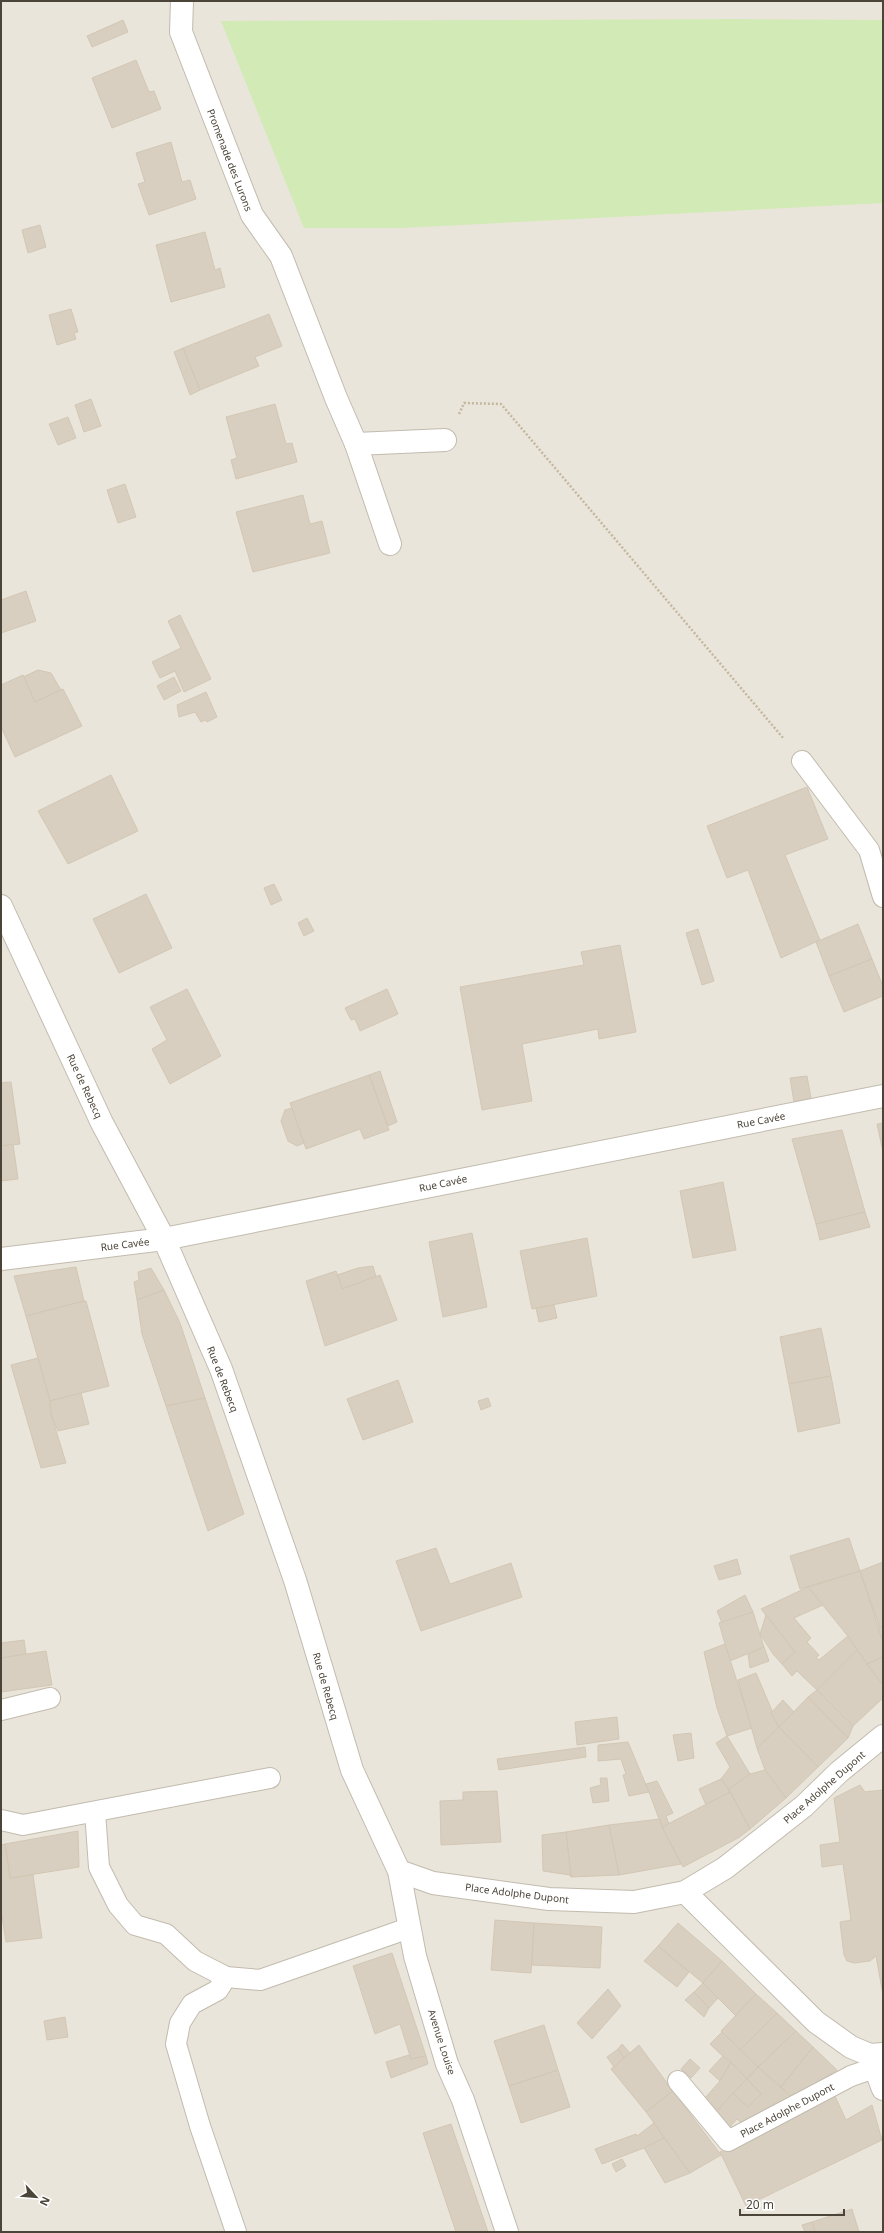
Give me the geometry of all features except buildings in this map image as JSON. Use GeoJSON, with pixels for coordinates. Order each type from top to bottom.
{"type":"FeatureCollection","features":[{"type":"Feature","properties":{"kind":"street","name":"Promenade des Lurons"},"geometry":{"type":"LineString","coordinates":[[182,1],[181,32],[252,216],[281,256],[336,398],[356,444],[390,544]]}},
{"type":"Feature","properties":{"kind":"street"},"geometry":{"type":"LineString","coordinates":[[356,444],[445,440]]}},
{"type":"Feature","properties":{"kind":"street","name":"Rue de Rebecq"},"geometry":{"type":"LineString","coordinates":[[1,906],[102,1123],[164,1239],[224,1377],[295,1580],[352,1770],[399,1871]]}},
{"type":"Feature","properties":{"kind":"street","name":"Rue Cavée"},"geometry":{"type":"LineString","coordinates":[[1,1259],[164,1239],[883,1096]]}},
{"type":"Feature","properties":{"kind":"street","name":"Place Adolphe Dupont"},"geometry":{"type":"LineString","coordinates":[[399,1871],[433,1883],[549,1899],[634,1902],[685,1892],[725,1868],[804,1806],[839,1772],[883,1736]]}},
{"type":"Feature","properties":{"kind":"street","name":"Avenue Louise"},"geometry":{"type":"LineString","coordinates":[[399,1871],[409,1928],[447,2064],[463,2100],[507,2232]]}},
{"type":"Feature","properties":{"kind":"street"},"geometry":{"type":"LineString","coordinates":[[685,1892],[816,2022],[852,2047],[876,2059],[883,2089]]}},
{"type":"Feature","properties":{"kind":"lane"},"geometry":{"type":"LineString","coordinates":[[802,761],[868,850],[883,897]]}},
{"type":"Feature","properties":{"kind":"lane"},"geometry":{"type":"LineString","coordinates":[[1,1710],[50,1698]]}},
{"type":"Feature","properties":{"kind":"lane"},"geometry":{"type":"LineString","coordinates":[[1,1820],[23,1825],[270,1778]]}},
{"type":"Feature","properties":{"kind":"lane"},"geometry":{"type":"LineString","coordinates":[[95,1812],[99,1867],[118,1905],[135,1925],[166,1934],[195,1961],[226,1977],[260,1980],[409,1928]]}},
{"type":"Feature","properties":{"kind":"lane"},"geometry":{"type":"LineString","coordinates":[[226,1977],[218,1990],[192,2004],[180,2023],[176,2044],[200,2126],[236,2232]]}},
{"type":"Feature","properties":{"kind":"lane","name":"Place Adolphe Dupont"},"geometry":{"type":"LineString","coordinates":[[678,2081],[728,2142],[851,2076],[876,2059]]}},
{"type":"Feature","properties":{"kind":"path"},"geometry":{"type":"LineString","coordinates":[[445,440],[464,403],[501,404],[802,761]]}},
{"type":"Feature","properties":{"kind":"shaded area"},"geometry":{"type":"Polygon","coordinates":[[[1,1],[883,1],[883,2232],[1,2232],[1,1]]]}},
{"type":"Feature","properties":{"kind":"green space"},"geometry":{"type":"Polygon","coordinates":[[[739,19],[883,20],[883,203],[402,228],[304,228],[221,21],[739,19]]]}}]}
